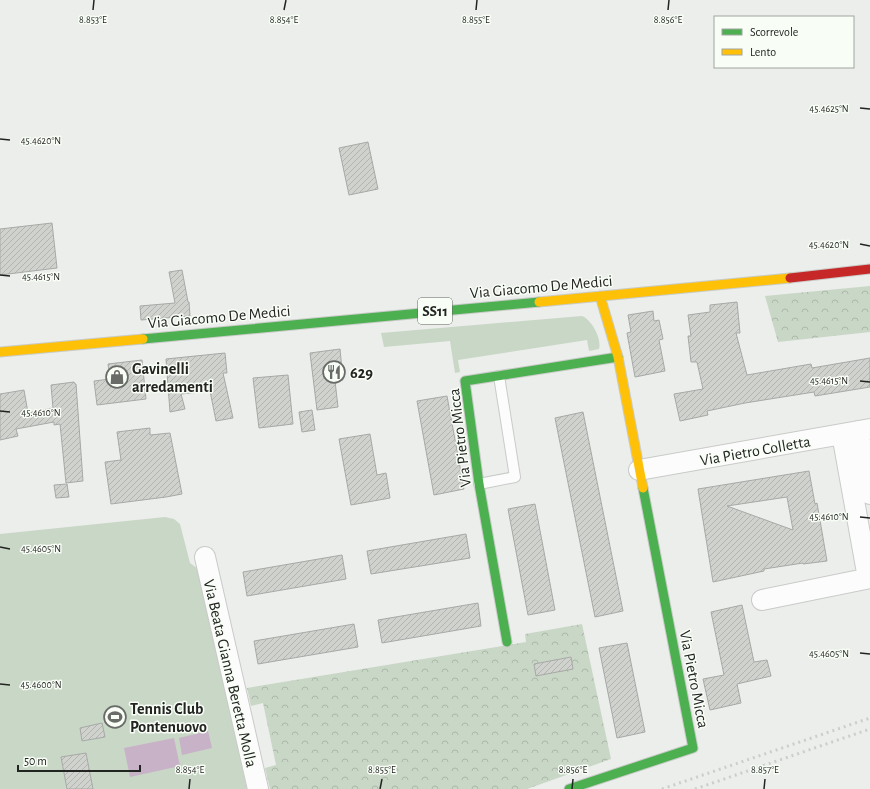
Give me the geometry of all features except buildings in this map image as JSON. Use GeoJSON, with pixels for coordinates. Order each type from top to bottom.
{"type":"FeatureCollection","features":[{"type":"Feature","properties":{"kind":"street","name":"Via Giacomo De Medici"},"geometry":{"type":"LineString","coordinates":[[0,352],[750,282],[870,268]]}},
{"type":"Feature","properties":{"kind":"street","name":"Via Pietro Micca"},"geometry":{"type":"LineString","coordinates":[[569,789],[693,748],[618,357],[600,296]]}},
{"type":"Feature","properties":{"kind":"street","name":"Via Pietro Micca"},"geometry":{"type":"LineString","coordinates":[[507,642],[479,484],[464,381],[618,357]]}},
{"type":"Feature","properties":{"kind":"street","name":"Via Pietro Colletta"},"geometry":{"type":"LineString","coordinates":[[639,470],[857,431]]}},
{"type":"Feature","properties":{"kind":"street"},"geometry":{"type":"LineString","coordinates":[[857,431],[870,494]]}},
{"type":"Feature","properties":{"kind":"street"},"geometry":{"type":"LineString","coordinates":[[762,600],[869,578],[857,431]]}},
{"type":"Feature","properties":{"kind":"street","name":"Via Beata Gianna Beretta Molla"},"geometry":{"type":"LineString","coordinates":[[205,557],[258,789]]}},
{"type":"Feature","properties":{"kind":"lane"},"geometry":{"type":"LineString","coordinates":[[479,484],[515,478],[499,376]]}},
{"type":"Feature","properties":{"kind":"green space"},"geometry":{"type":"Polygon","coordinates":[[[870,286],[870,332],[778,342],[765,296],[870,286]]]}},
{"type":"Feature","properties":{"kind":"green space"},"geometry":{"type":"Polygon","coordinates":[[[582,316],[589,321],[598,335],[600,345],[599,349],[589,351],[587,340],[458,360],[460,372],[455,373],[450,341],[384,347],[381,333],[582,316]]]}},
{"type":"Feature","properties":{"kind":"green space","name":"Tennis Club Pontenuovo"},"geometry":{"type":"Polygon","coordinates":[[[165,517],[174,519],[180,524],[190,563],[198,569],[247,789],[0,789],[0,534],[165,517]]]}},
{"type":"Feature","properties":{"kind":"green space"},"geometry":{"type":"Polygon","coordinates":[[[582,624],[611,759],[527,789],[270,789],[265,768],[276,765],[263,703],[251,706],[247,688],[526,642],[525,634],[582,624]]]}},
{"type":"Feature","properties":{"kind":"shaded area"},"geometry":{"type":"Polygon","coordinates":[[[208,731],[212,748],[182,755],[179,738],[208,731]]]}},
{"type":"Feature","properties":{"kind":"shaded area"},"geometry":{"type":"Polygon","coordinates":[[[174,738],[180,766],[130,777],[124,748],[174,738]]]}},
{"type":"Feature","properties":{"kind":"railway"},"geometry":{"type":"LineString","coordinates":[[662,789],[870,718]]}},
{"type":"Feature","properties":{"kind":"railway"},"geometry":{"type":"LineString","coordinates":[[695,789],[870,729]]}},
{"type":"Feature","properties":{"kind":"traffic: fast"},"geometry":{"type":"LineString","coordinates":[[143,339],[539,302]]}},
{"type":"Feature","properties":{"kind":"traffic: fast"},"geometry":{"type":"LineString","coordinates":[[507,642],[479,484],[465,381],[618,357]]}},
{"type":"Feature","properties":{"kind":"traffic: fast"},"geometry":{"type":"LineString","coordinates":[[569,789],[693,748],[643,488]]}},
{"type":"Feature","properties":{"kind":"traffic: slow"},"geometry":{"type":"LineString","coordinates":[[539,302],[790,278]]}},
{"type":"Feature","properties":{"kind":"traffic: slow"},"geometry":{"type":"LineString","coordinates":[[600,296],[618,357],[643,488]]}},
{"type":"Feature","properties":{"kind":"traffic: slow"},"geometry":{"type":"LineString","coordinates":[[0,352],[143,339]]}},
{"type":"Feature","properties":{"kind":"traffic: jam"},"geometry":{"type":"LineString","coordinates":[[790,278],[870,269]]}},
{"type":"Feature","properties":{"kind":"place","name":"629"},"geometry":{"type":"Point","coordinates":[334,372]}},
{"type":"Feature","properties":{"kind":"place","name":"Gavinelli arredamenti"},"geometry":{"type":"Point","coordinates":[117,377]}},
{"type":"Feature","properties":{"kind":"place","name":"Tennis Club Pontenuovo"},"geometry":{"type":"Point","coordinates":[115,717]}}]}
